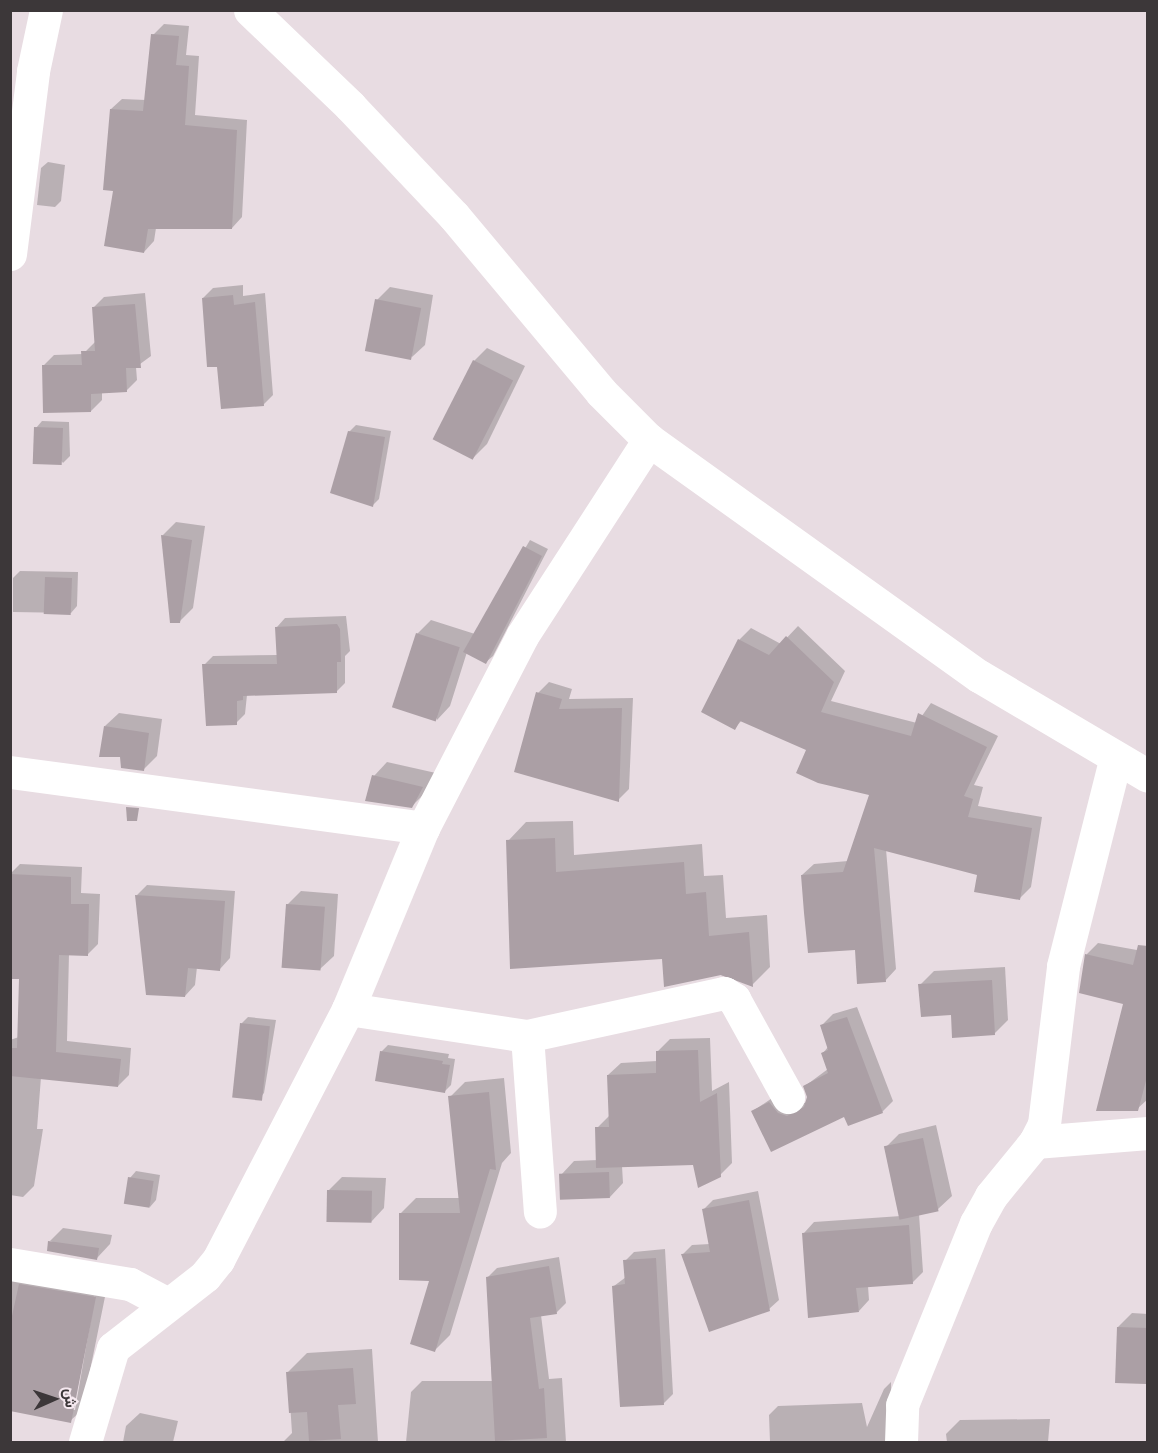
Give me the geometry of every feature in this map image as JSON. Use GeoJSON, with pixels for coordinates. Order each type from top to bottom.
{"type":"FeatureCollection","features":[{"type":"Feature","properties":{"kind":"street"},"geometry":{"type":"LineString","coordinates":[[10,254],[33,71],[46,10]]}},
{"type":"Feature","properties":{"kind":"street"},"geometry":{"type":"LineString","coordinates":[[250,10],[350,106],[454,216],[601,392],[648,440],[979,676],[1115,760],[1148,776]]}},
{"type":"Feature","properties":{"kind":"street"},"geometry":{"type":"LineString","coordinates":[[85,1443],[113,1348],[205,1276],[218,1260],[348,1009],[423,828],[522,636],[648,440]]}},
{"type":"Feature","properties":{"kind":"street"},"geometry":{"type":"LineString","coordinates":[[901,1443],[902,1405],[976,1223],[991,1196],[1035,1142],[1047,1107],[1063,966],[1115,760]]}},
{"type":"Feature","properties":{"kind":"street"},"geometry":{"type":"LineString","coordinates":[[10,772],[423,828]]}},
{"type":"Feature","properties":{"kind":"street"},"geometry":{"type":"LineString","coordinates":[[348,1009],[527,1036],[724,993],[734,999],[788,1097]]}},
{"type":"Feature","properties":{"kind":"street"},"geometry":{"type":"LineString","coordinates":[[527,1036],[540,1212]]}},
{"type":"Feature","properties":{"kind":"street"},"geometry":{"type":"LineString","coordinates":[[1035,1142],[1148,1133]]}},
{"type":"Feature","properties":{"kind":"street"},"geometry":{"type":"LineString","coordinates":[[10,1263],[130,1284],[168,1304]]}},
{"type":"Feature","properties":{"kind":"building"},"geometry":{"type":"Polygon","coordinates":[[[151,34],[179,36],[176,65],[189,66],[185,125],[237,130],[232,229],[148,229],[144,253],[104,246],[113,191],[103,190],[110,109],[143,111],[151,34]]]}},
{"type":"Feature","properties":{"kind":"building"},"geometry":{"type":"Polygon","coordinates":[[[233,295],[234,305],[255,302],[264,406],[221,409],[217,367],[207,367],[202,298],[233,295]]]}},
{"type":"Feature","properties":{"kind":"building"},"geometry":{"type":"Polygon","coordinates":[[[375,299],[421,308],[411,360],[365,351],[375,299]]]}},
{"type":"Feature","properties":{"kind":"building"},"geometry":{"type":"Polygon","coordinates":[[[135,304],[141,368],[126,368],[127,392],[91,394],[91,412],[43,413],[42,365],[82,365],[81,351],[95,351],[92,307],[135,304]]]}},
{"type":"Feature","properties":{"kind":"building"},"geometry":{"type":"Polygon","coordinates":[[[473,360],[513,380],[473,460],[433,439],[473,360]]]}},
{"type":"Feature","properties":{"kind":"building"},"geometry":{"type":"Polygon","coordinates":[[[34,427],[63,428],[62,465],[33,464],[34,427]]]}},
{"type":"Feature","properties":{"kind":"building"},"geometry":{"type":"Polygon","coordinates":[[[348,431],[385,437],[373,507],[330,493],[348,431]]]}},
{"type":"Feature","properties":{"kind":"building"},"geometry":{"type":"Polygon","coordinates":[[[161,535],[192,540],[180,623],[170,623],[161,535]]]}},
{"type":"Feature","properties":{"kind":"building"},"geometry":{"type":"Polygon","coordinates":[[[523,546],[542,556],[486,664],[463,652],[523,546]]]}},
{"type":"Feature","properties":{"kind":"building"},"geometry":{"type":"Polygon","coordinates":[[[45,577],[72,578],[71,615],[44,614],[45,577]]]}},
{"type":"Feature","properties":{"kind":"building"},"geometry":{"type":"Polygon","coordinates":[[[337,624],[340,629],[341,662],[337,662],[337,693],[243,696],[243,700],[237,701],[237,725],[206,726],[202,664],[277,664],[275,627],[337,624]]]}},
{"type":"Feature","properties":{"kind":"building"},"geometry":{"type":"Polygon","coordinates":[[[416,633],[460,647],[436,721],[392,707],[416,633]]]}},
{"type":"Feature","properties":{"kind":"building"},"geometry":{"type":"Polygon","coordinates":[[[786,636],[834,682],[821,712],[911,736],[918,713],[987,747],[964,796],[973,799],[968,817],[1032,828],[1020,900],[974,892],[977,875],[874,848],[886,982],[857,984],[855,950],[808,953],[804,913],[801,875],[843,872],[869,795],[818,783],[796,773],[806,750],[740,721],[735,730],[701,712],[738,639],[769,655],[786,636]]]}},
{"type":"Feature","properties":{"kind":"building"},"geometry":{"type":"Polygon","coordinates":[[[536,692],[562,699],[559,709],[622,708],[619,802],[514,772],[536,692]]]}},
{"type":"Feature","properties":{"kind":"building"},"geometry":{"type":"Polygon","coordinates":[[[104,726],[149,733],[144,771],[121,768],[120,757],[99,757],[104,726]]]}},
{"type":"Feature","properties":{"kind":"building"},"geometry":{"type":"Polygon","coordinates":[[[372,775],[423,787],[412,808],[365,801],[372,775]]]}},
{"type":"Feature","properties":{"kind":"building"},"geometry":{"type":"Polygon","coordinates":[[[126,807],[139,808],[137,821],[127,821],[126,807]]]}},
{"type":"Feature","properties":{"kind":"building"},"geometry":{"type":"Polygon","coordinates":[[[555,838],[556,872],[684,862],[686,894],[706,892],[709,936],[749,932],[753,987],[721,975],[664,987],[662,959],[510,969],[506,840],[555,838]]]}},
{"type":"Feature","properties":{"kind":"building"},"geometry":{"type":"Polygon","coordinates":[[[10,874],[71,877],[71,904],[89,904],[88,956],[59,955],[56,1052],[121,1059],[118,1087],[10,1076],[10,1048],[17,1048],[19,979],[10,979],[10,874]]]}},
{"type":"Feature","properties":{"kind":"building"},"geometry":{"type":"Polygon","coordinates":[[[135,895],[225,901],[220,971],[188,968],[185,997],[146,995],[135,895]]]}},
{"type":"Feature","properties":{"kind":"building"},"geometry":{"type":"Polygon","coordinates":[[[286,904],[325,907],[320,971],[282,968],[286,904]]]}},
{"type":"Feature","properties":{"kind":"building"},"geometry":{"type":"Polygon","coordinates":[[[1138,945],[1148,946],[1148,1073],[1138,1111],[1096,1111],[1123,1004],[1079,993],[1085,954],[1133,965],[1138,945]]]}},
{"type":"Feature","properties":{"kind":"building"},"geometry":{"type":"Polygon","coordinates":[[[992,980],[995,1035],[952,1038],[951,1015],[921,1017],[918,984],[992,980]]]}},
{"type":"Feature","properties":{"kind":"building"},"geometry":{"type":"Polygon","coordinates":[[[847,1017],[883,1113],[848,1126],[844,1117],[771,1152],[751,1111],[769,1102],[778,1113],[787,1116],[804,1107],[807,1097],[803,1086],[828,1073],[821,1053],[828,1050],[820,1025],[847,1017]]]}},
{"type":"Feature","properties":{"kind":"building"},"geometry":{"type":"Polygon","coordinates":[[[240,1023],[270,1026],[262,1101],[232,1098],[240,1023]]]}},
{"type":"Feature","properties":{"kind":"building"},"geometry":{"type":"Polygon","coordinates":[[[698,1050],[700,1102],[717,1093],[721,1177],[698,1188],[693,1165],[596,1168],[595,1127],[609,1127],[607,1075],[656,1073],[656,1051],[698,1050]]]}},
{"type":"Feature","properties":{"kind":"building"},"geometry":{"type":"Polygon","coordinates":[[[380,1051],[443,1061],[442,1064],[450,1065],[445,1093],[375,1081],[380,1051]]]}},
{"type":"Feature","properties":{"kind":"building"},"geometry":{"type":"Polygon","coordinates":[[[489,1092],[496,1170],[490,1169],[435,1352],[410,1344],[429,1281],[399,1280],[399,1213],[460,1213],[448,1096],[489,1092]]]}},
{"type":"Feature","properties":{"kind":"building"},"geometry":{"type":"Polygon","coordinates":[[[923,1138],[939,1211],[899,1220],[884,1146],[923,1138]]]}},
{"type":"Feature","properties":{"kind":"building"},"geometry":{"type":"Polygon","coordinates":[[[609,1172],[610,1198],[560,1200],[559,1174],[609,1172]]]}},
{"type":"Feature","properties":{"kind":"building"},"geometry":{"type":"Polygon","coordinates":[[[128,1177],[154,1181],[149,1208],[124,1204],[128,1177]]]}},
{"type":"Feature","properties":{"kind":"building"},"geometry":{"type":"Polygon","coordinates":[[[327,1190],[372,1191],[371,1223],[326,1222],[327,1190]]]}},
{"type":"Feature","properties":{"kind":"building"},"geometry":{"type":"Polygon","coordinates":[[[749,1200],[770,1311],[709,1332],[681,1254],[710,1252],[702,1209],[749,1200]]]}},
{"type":"Feature","properties":{"kind":"building"},"geometry":{"type":"Polygon","coordinates":[[[909,1225],[913,1284],[856,1288],[859,1312],[808,1318],[802,1233],[909,1225]]]}},
{"type":"Feature","properties":{"kind":"building"},"geometry":{"type":"Polygon","coordinates":[[[48,1241],[99,1248],[97,1260],[47,1251],[48,1241]]]}},
{"type":"Feature","properties":{"kind":"building"},"geometry":{"type":"Polygon","coordinates":[[[656,1258],[664,1405],[620,1407],[612,1286],[625,1284],[623,1260],[656,1258]]]}},
{"type":"Feature","properties":{"kind":"building"},"geometry":{"type":"Polygon","coordinates":[[[549,1266],[557,1314],[530,1318],[539,1389],[544,1388],[547,1438],[495,1441],[486,1277],[549,1266]]]}},
{"type":"Feature","properties":{"kind":"building"},"geometry":{"type":"Polygon","coordinates":[[[19,1284],[96,1297],[71,1423],[10,1411],[10,1325],[19,1284]]]}},
{"type":"Feature","properties":{"kind":"building"},"geometry":{"type":"Polygon","coordinates":[[[1117,1327],[1148,1328],[1146,1384],[1115,1383],[1117,1327]]]}},
{"type":"Feature","properties":{"kind":"building"},"geometry":{"type":"Polygon","coordinates":[[[353,1368],[356,1404],[338,1405],[341,1439],[309,1441],[307,1412],[289,1413],[286,1372],[353,1368]]]}}]}
